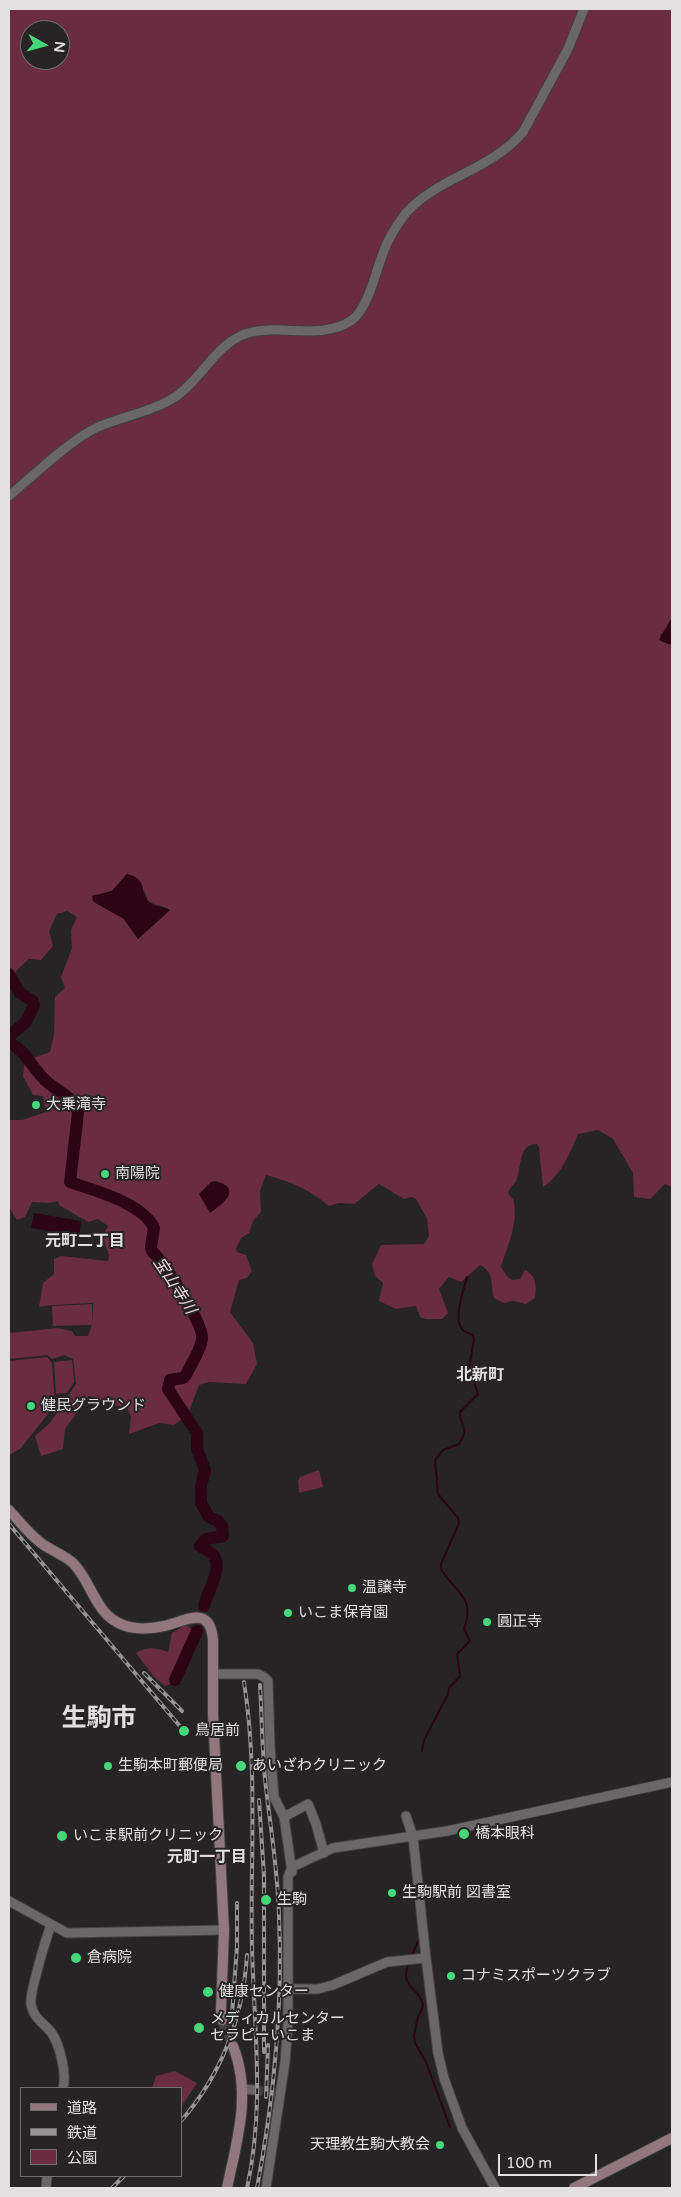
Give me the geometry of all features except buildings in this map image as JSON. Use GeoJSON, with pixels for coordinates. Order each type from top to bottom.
{"type":"FeatureCollection","features":[{"type":"Feature","properties":{"kind":"main road"},"geometry":{"type":"LineString","coordinates":[[9,1510],[42,1544],[73,1563],[106,1615],[114,1621],[123,1625],[144,1629],[166,1626],[190,1617],[198,1617],[207,1621],[212,1632],[213,1715],[224,1930],[221,1967],[222,2020]]}},
{"type":"Feature","properties":{"kind":"main road"},"geometry":{"type":"LineString","coordinates":[[227,2188],[249,2090],[233,2046]]}},
{"type":"Feature","properties":{"kind":"main road"},"geometry":{"type":"LineString","coordinates":[[574,2188],[672,2138]]}},
{"type":"Feature","properties":{"kind":"street"},"geometry":{"type":"LineString","coordinates":[[9,496],[76,441],[97,428],[157,406],[176,396],[231,342],[244,334],[270,331],[320,330],[337,327],[353,319],[365,302],[392,232],[407,213],[422,198],[496,157],[514,142],[522,132],[568,49],[584,9]]}},
{"type":"Feature","properties":{"kind":"street"},"geometry":{"type":"LineString","coordinates":[[214,1674],[258,1674],[264,1676],[268,1681],[274,1797],[284,1817],[292,1867],[288,1877],[290,1921],[289,1989],[284,2062],[278,2093],[266,2188]]}},
{"type":"Feature","properties":{"kind":"street"},"geometry":{"type":"LineString","coordinates":[[292,1867],[333,1848],[412,1837],[672,1782]]}},
{"type":"Feature","properties":{"kind":"street"},"geometry":{"type":"LineString","coordinates":[[284,1817],[308,1804],[324,1853]]}},
{"type":"Feature","properties":{"kind":"street"},"geometry":{"type":"LineString","coordinates":[[406,1816],[412,1837],[438,2053],[444,2078],[462,2128],[495,2188]]}},
{"type":"Feature","properties":{"kind":"street"},"geometry":{"type":"LineString","coordinates":[[9,1901],[67,1933],[224,1930]]}},
{"type":"Feature","properties":{"kind":"street"},"geometry":{"type":"LineString","coordinates":[[51,1925],[31,2002],[36,2018],[51,2031],[58,2043],[65,2082],[63,2087]]}},
{"type":"Feature","properties":{"kind":"street"},"geometry":{"type":"LineString","coordinates":[[289,1989],[318,1989],[333,1985],[387,1962],[426,1958]]}},
{"type":"Feature","properties":{"kind":"green space"},"geometry":{"type":"Polygon","coordinates":[[[9,9],[672,9],[672,617],[667,628],[660,635],[662,642],[672,645],[672,1187],[665,1184],[650,1199],[634,1197],[633,1173],[613,1139],[598,1130],[578,1134],[560,1170],[543,1187],[539,1148],[537,1144],[530,1145],[523,1153],[517,1178],[508,1193],[514,1201],[515,1211],[511,1235],[501,1267],[512,1280],[520,1279],[525,1270],[529,1272],[535,1282],[535,1298],[526,1304],[513,1301],[504,1303],[494,1298],[490,1275],[480,1265],[461,1282],[449,1277],[439,1289],[448,1313],[442,1319],[426,1319],[420,1317],[416,1306],[396,1309],[379,1301],[383,1283],[375,1276],[372,1264],[381,1245],[424,1244],[429,1236],[427,1219],[416,1199],[412,1197],[404,1199],[379,1184],[354,1204],[339,1203],[329,1206],[315,1195],[299,1187],[266,1175],[260,1191],[261,1212],[253,1221],[249,1233],[241,1238],[236,1249],[237,1252],[246,1255],[252,1271],[247,1278],[239,1280],[230,1312],[253,1343],[257,1364],[246,1384],[209,1382],[199,1385],[188,1414],[174,1425],[159,1423],[129,1434],[131,1417],[128,1409],[89,1396],[65,1429],[63,1449],[41,1456],[35,1436],[50,1423],[76,1384],[73,1359],[64,1355],[52,1359],[47,1355],[9,1359],[9,1333],[58,1328],[72,1331],[75,1336],[88,1336],[92,1325],[53,1326],[52,1306],[92,1304],[93,1324],[93,1303],[52,1305],[39,1307],[43,1283],[54,1274],[54,1259],[61,1256],[108,1261],[109,1255],[102,1236],[108,1226],[98,1219],[88,1222],[59,1205],[58,1201],[48,1203],[32,1202],[25,1217],[17,1220],[9,1207],[9,1120],[22,1120],[46,1112],[43,1096],[33,1095],[23,1076],[25,1061],[50,1052],[54,1034],[55,997],[65,988],[61,977],[72,948],[71,930],[77,917],[67,911],[57,914],[49,931],[53,946],[41,960],[29,959],[17,970],[9,988],[9,9]],[[127,874],[112,891],[92,896],[124,919],[138,939],[170,910],[148,901],[145,892],[127,874]]]}},
{"type":"Feature","properties":{"kind":"green space","name":"健民グラウンド"},"geometry":{"type":"Polygon","coordinates":[[[47,1357],[52,1363],[55,1403],[20,1449],[9,1455],[9,1361],[47,1357]]]}},
{"type":"Feature","properties":{"kind":"green space"},"geometry":{"type":"Polygon","coordinates":[[[72,1360],[74,1382],[67,1393],[56,1394],[54,1362],[72,1360]]]}},
{"type":"Feature","properties":{"kind":"green space"},"geometry":{"type":"Polygon","coordinates":[[[319,1470],[323,1487],[299,1493],[298,1481],[300,1477],[319,1470]]]}},
{"type":"Feature","properties":{"kind":"green space"},"geometry":{"type":"Polygon","coordinates":[[[185,1625],[195,1630],[187,1653],[183,1674],[177,1681],[165,1686],[154,1677],[136,1653],[152,1648],[168,1652],[172,1633],[185,1625]]]}},
{"type":"Feature","properties":{"kind":"green space"},"geometry":{"type":"Polygon","coordinates":[[[175,2071],[197,2083],[182,2106],[182,2087],[152,2087],[156,2076],[175,2071]]]}},
{"type":"Feature","properties":{"kind":"shaded area"},"geometry":{"type":"Polygon","coordinates":[[[672,617],[672,645],[659,640],[672,617]]]}},
{"type":"Feature","properties":{"kind":"shaded area"},"geometry":{"type":"Polygon","coordinates":[[[127,874],[138,879],[142,885],[145,897],[150,903],[170,910],[138,939],[124,919],[97,904],[93,901],[92,896],[112,891],[127,874]]]}},
{"type":"Feature","properties":{"kind":"shaded area"},"geometry":{"type":"Polygon","coordinates":[[[215,1181],[224,1184],[230,1192],[225,1201],[210,1213],[199,1194],[211,1182],[215,1181]]]}},
{"type":"Feature","properties":{"kind":"shaded area"},"geometry":{"type":"Polygon","coordinates":[[[34,1213],[81,1221],[79,1236],[31,1228],[34,1213]]]}},
{"type":"Feature","properties":{"kind":"waterway","name":"宝山寺川"},"geometry":{"type":"LineString","coordinates":[[9,974],[20,993],[33,1001],[34,1005],[26,1022],[9,1036],[10,1043],[25,1055],[49,1084],[73,1102],[78,1113],[70,1182],[117,1199],[140,1212],[148,1219],[154,1228],[152,1251],[182,1294],[201,1331],[200,1348],[186,1375],[183,1378],[170,1380],[168,1389],[197,1433],[197,1449],[205,1470],[201,1486],[201,1503],[209,1517],[218,1521],[222,1526],[223,1536],[206,1539],[200,1546],[214,1556],[217,1567],[204,1606]]}},
{"type":"Feature","properties":{"kind":"waterway"},"geometry":{"type":"LineString","coordinates":[[422,1751],[424,1740],[448,1694],[449,1688],[460,1676],[457,1654],[470,1641],[464,1629],[467,1618],[466,1602],[441,1569],[441,1564],[459,1523],[458,1518],[438,1494],[435,1460],[443,1450],[459,1444],[464,1433],[460,1412],[478,1394],[469,1368],[474,1340],[473,1335],[463,1330],[459,1319],[460,1304],[467,1277]]}},
{"type":"Feature","properties":{"kind":"waterway","name":"宝山寺川"},"geometry":{"type":"LineString","coordinates":[[175,1680],[197,1631]]}},
{"type":"Feature","properties":{"kind":"waterway"},"geometry":{"type":"LineString","coordinates":[[412,1955],[418,1941]]}},
{"type":"Feature","properties":{"kind":"waterway"},"geometry":{"type":"LineString","coordinates":[[409,1962],[406,1977],[408,1983],[421,1999],[423,2006],[418,2017],[414,2035],[415,2043],[426,2062],[450,2127]]}},
{"type":"Feature","properties":{"kind":"tunnel"},"geometry":{"type":"LineString","coordinates":[[222,2020],[233,2046]]}},
{"type":"Feature","properties":{"kind":"tunnel"},"geometry":{"type":"LineString","coordinates":[[254,2090],[276,2093]]}},
{"type":"Feature","properties":{"kind":"railway"},"geometry":{"type":"LineString","coordinates":[[9,1524],[184,1731]]}},
{"type":"Feature","properties":{"kind":"railway"},"geometry":{"type":"LineString","coordinates":[[144,1673],[182,1711]]}},
{"type":"Feature","properties":{"kind":"railway"},"geometry":{"type":"LineString","coordinates":[[244,1682],[251,1748],[252,1947],[257,2068],[256,2128],[247,2188]]}},
{"type":"Feature","properties":{"kind":"railway"},"geometry":{"type":"LineString","coordinates":[[257,2188],[276,2053],[280,1985],[277,1884],[265,1775],[260,1685]]}},
{"type":"Feature","properties":{"kind":"railway"},"geometry":{"type":"LineString","coordinates":[[259,1800],[264,1876],[264,2052]]}},
{"type":"Feature","properties":{"kind":"railway"},"geometry":{"type":"LineString","coordinates":[[232,2014],[237,1947],[237,1903]]}},
{"type":"Feature","properties":{"kind":"railway"},"geometry":{"type":"LineString","coordinates":[[182,2120],[208,2084],[228,2044],[241,2000],[247,1955]]}},
{"type":"Feature","properties":{"kind":"railway"},"geometry":{"type":"LineString","coordinates":[[266,2097],[268,2045]]}},
{"type":"Feature","properties":{"kind":"railway"},"geometry":{"type":"LineString","coordinates":[[112,2188],[123,2177]]}},
{"type":"Feature","properties":{"kind":"place","name":"大乗滝寺"},"geometry":{"type":"Point","coordinates":[36,1105]}},
{"type":"Feature","properties":{"kind":"place","name":"南陽院"},"geometry":{"type":"Point","coordinates":[105,1174]}},
{"type":"Feature","properties":{"kind":"place","name":"健民グラウンド"},"geometry":{"type":"Point","coordinates":[31,1406]}},
{"type":"Feature","properties":{"kind":"place","name":"温譲寺"},"geometry":{"type":"Point","coordinates":[352,1588]}},
{"type":"Feature","properties":{"kind":"place","name":"いこま保育園"},"geometry":{"type":"Point","coordinates":[288,1613]}},
{"type":"Feature","properties":{"kind":"place","name":"圓正寺"},"geometry":{"type":"Point","coordinates":[487,1622]}},
{"type":"Feature","properties":{"kind":"place","name":"鳥居前"},"geometry":{"type":"Point","coordinates":[184,1731]}},
{"type":"Feature","properties":{"kind":"place","name":"生駒本町郵便局"},"geometry":{"type":"Point","coordinates":[108,1766]}},
{"type":"Feature","properties":{"kind":"place","name":"あいざわクリニック"},"geometry":{"type":"Point","coordinates":[241,1766]}},
{"type":"Feature","properties":{"kind":"place","name":"橋本眼科"},"geometry":{"type":"Point","coordinates":[464,1834]}},
{"type":"Feature","properties":{"kind":"place","name":"いこま駅前クリニック"},"geometry":{"type":"Point","coordinates":[62,1836]}},
{"type":"Feature","properties":{"kind":"place","name":"生駒駅前 図書室"},"geometry":{"type":"Point","coordinates":[392,1893]}},
{"type":"Feature","properties":{"kind":"place","name":"生駒"},"geometry":{"type":"Point","coordinates":[266,1900]}},
{"type":"Feature","properties":{"kind":"place","name":"倉病院"},"geometry":{"type":"Point","coordinates":[76,1958]}},
{"type":"Feature","properties":{"kind":"place","name":"コナミスポーツクラブ"},"geometry":{"type":"Point","coordinates":[451,1976]}},
{"type":"Feature","properties":{"kind":"place","name":"健康センター"},"geometry":{"type":"Point","coordinates":[208,1992]}},
{"type":"Feature","properties":{"kind":"place","name":"メディカルセンター セラピーいこま"},"geometry":{"type":"Point","coordinates":[199,2028]}},
{"type":"Feature","properties":{"kind":"place","name":"天理教生駒大教会"},"geometry":{"type":"Point","coordinates":[440,2145]}},
{"type":"Feature","properties":{"kind":"district","name":"元町二丁目"},"geometry":{"type":"Point","coordinates":[85,1242]}},
{"type":"Feature","properties":{"kind":"district","name":"北新町"},"geometry":{"type":"Point","coordinates":[480,1376]}},
{"type":"Feature","properties":{"kind":"district","name":"生駒市"},"geometry":{"type":"Point","coordinates":[99,1719]}},
{"type":"Feature","properties":{"kind":"district","name":"元町一丁目"},"geometry":{"type":"Point","coordinates":[207,1858]}}]}
